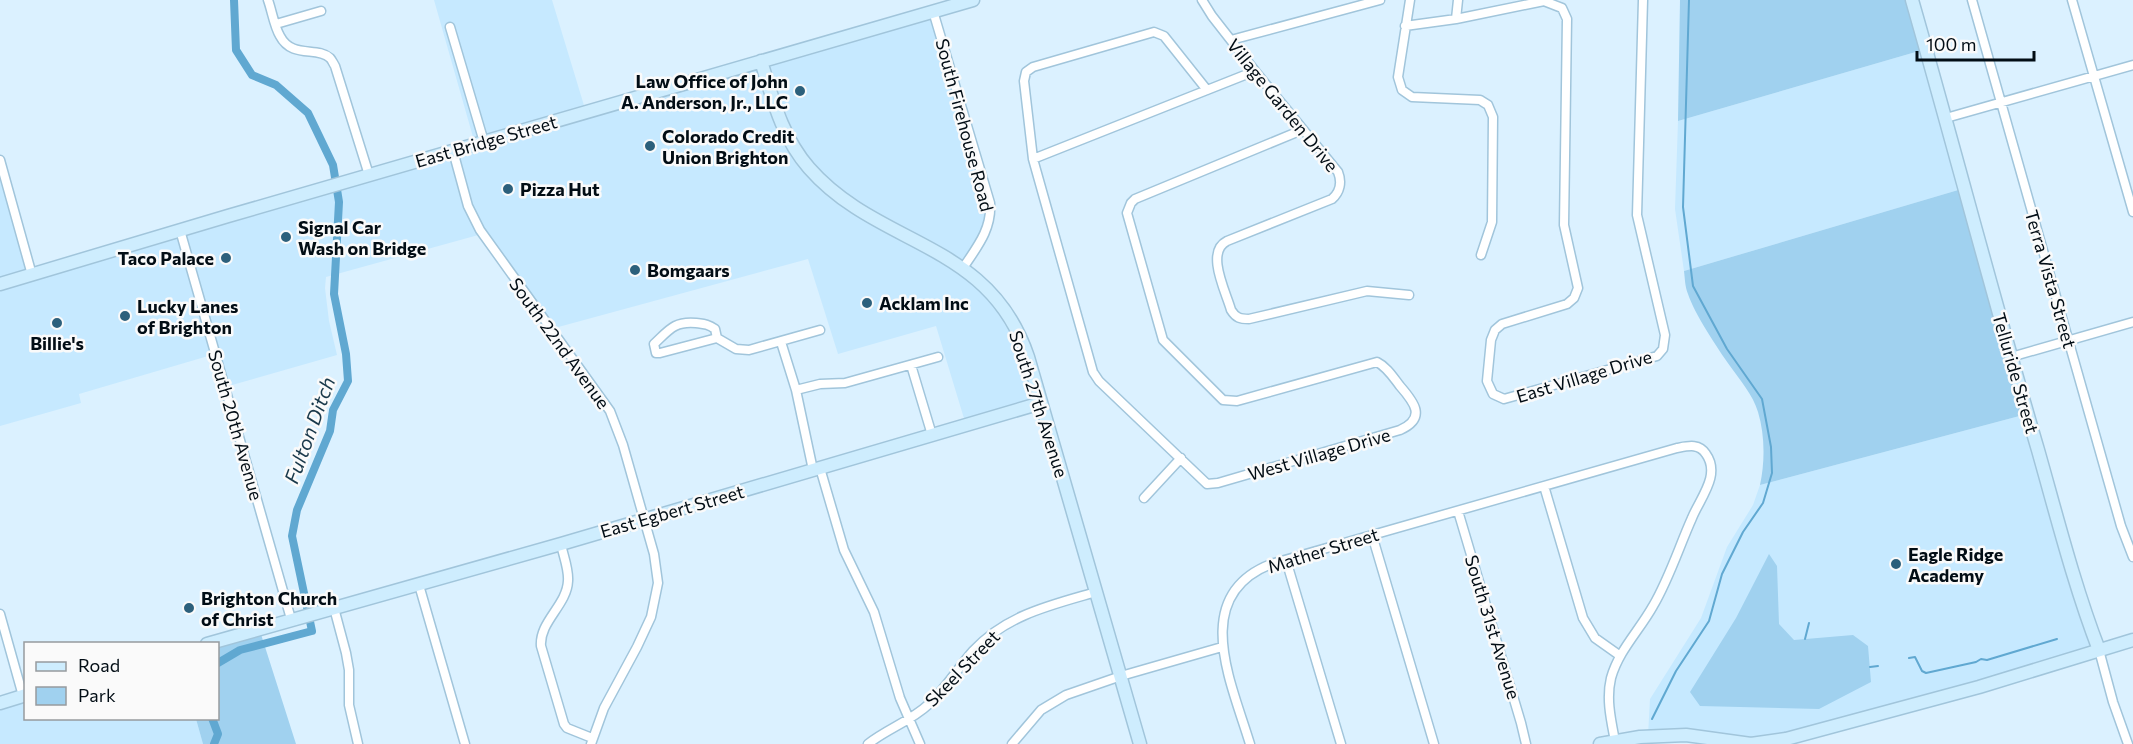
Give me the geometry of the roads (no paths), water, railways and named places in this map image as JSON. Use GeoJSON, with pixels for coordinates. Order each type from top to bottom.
{"type":"FeatureCollection","features":[{"type":"Feature","properties":{"kind":"street"},"geometry":{"type":"LineString","coordinates":[[268,0],[280,37],[290,47],[330,58],[335,66],[369,175]]}},
{"type":"Feature","properties":{"kind":"street","name":"East Bridge Street"},"geometry":{"type":"LineString","coordinates":[[0,284],[973,0]]}},
{"type":"Feature","properties":{"kind":"street","name":"Village Garden Drive"},"geometry":{"type":"LineString","coordinates":[[1202,0],[1255,71],[1338,172],[1340,178],[1339,189],[1332,199],[1219,246],[1216,260],[1231,310],[1235,316],[1249,319],[1367,291],[1410,295]]}},
{"type":"Feature","properties":{"kind":"street"},"geometry":{"type":"LineString","coordinates":[[1231,40],[1380,0]]}},
{"type":"Feature","properties":{"kind":"street"},"geometry":{"type":"LineString","coordinates":[[1410,0],[1398,77],[1402,90],[1412,97],[1480,100],[1488,105],[1493,117],[1492,222],[1481,255]]}},
{"type":"Feature","properties":{"kind":"street"},"geometry":{"type":"LineString","coordinates":[[1456,19],[1458,0]]}},
{"type":"Feature","properties":{"kind":"street","name":"East Village Drive"},"geometry":{"type":"LineString","coordinates":[[1405,26],[1456,19],[1544,1],[1549,1],[1562,8],[1567,20],[1564,225],[1578,288],[1574,298],[1567,304],[1502,324],[1495,330],[1491,340],[1487,381],[1493,394],[1500,398],[1509,398],[1657,356],[1663,350],[1665,335],[1637,215],[1643,0]]}},
{"type":"Feature","properties":{"kind":"street","name":"Telluride Street"},"geometry":{"type":"LineString","coordinates":[[1912,0],[2063,538],[2128,744]]}},
{"type":"Feature","properties":{"kind":"street","name":"Terra Vista Street"},"geometry":{"type":"LineString","coordinates":[[1972,0],[2121,526],[2133,557]]}},
{"type":"Feature","properties":{"kind":"street"},"geometry":{"type":"LineString","coordinates":[[2072,0],[2133,212]]}},
{"type":"Feature","properties":{"kind":"street"},"geometry":{"type":"LineString","coordinates":[[276,24],[321,11]]}},
{"type":"Feature","properties":{"kind":"street","name":"South Firehouse Road"},"geometry":{"type":"LineString","coordinates":[[933,11],[990,203],[988,228],[963,268]]}},
{"type":"Feature","properties":{"kind":"street"},"geometry":{"type":"LineString","coordinates":[[450,27],[484,142]]}},
{"type":"Feature","properties":{"kind":"street","name":"West Village Drive"},"geometry":{"type":"LineString","coordinates":[[1208,90],[1170,42],[1154,32],[1033,67],[1026,72],[1023,81],[1033,159],[1093,372],[1098,381],[1205,482],[1213,484],[1400,430],[1412,423],[1415,418],[1414,403],[1385,367],[1377,362],[1232,401],[1224,400],[1162,338],[1127,213],[1131,203],[1135,199],[1302,130]]}},
{"type":"Feature","properties":{"kind":"street","name":"South 27th Avenue"},"geometry":{"type":"LineString","coordinates":[[761,61],[784,130],[802,160],[819,178],[845,200],[963,268],[982,282],[1011,319],[1025,348],[1140,744]]}},
{"type":"Feature","properties":{"kind":"street"},"geometry":{"type":"LineString","coordinates":[[1946,118],[2133,65]]}},
{"type":"Feature","properties":{"kind":"street"},"geometry":{"type":"LineString","coordinates":[[1033,159],[1255,71]]}},
{"type":"Feature","properties":{"kind":"street","name":"South 22nd Avenue"},"geometry":{"type":"LineString","coordinates":[[453,151],[468,206],[480,230],[610,411],[623,445],[657,568],[658,583],[655,604],[641,640],[604,708],[592,741]]}},
{"type":"Feature","properties":{"kind":"street"},"geometry":{"type":"LineString","coordinates":[[0,160],[32,275]]}},
{"type":"Feature","properties":{"kind":"street","name":"South 20th Avenue"},"geometry":{"type":"LineString","coordinates":[[180,230],[297,618]]}},
{"type":"Feature","properties":{"kind":"street"},"geometry":{"type":"LineString","coordinates":[[717,338],[715,329],[707,324],[685,322],[674,325],[654,344],[654,349],[656,353],[660,353],[717,338],[741,351],[820,330]]}},
{"type":"Feature","properties":{"kind":"street"},"geometry":{"type":"LineString","coordinates":[[2011,357],[2133,322]]}},
{"type":"Feature","properties":{"kind":"street"},"geometry":{"type":"LineString","coordinates":[[781,342],[817,469],[841,543],[874,612],[908,720],[920,744]]}},
{"type":"Feature","properties":{"kind":"street"},"geometry":{"type":"LineString","coordinates":[[796,390],[820,384],[845,383],[938,357]]}},
{"type":"Feature","properties":{"kind":"street"},"geometry":{"type":"LineString","coordinates":[[911,365],[932,435]]}},
{"type":"Feature","properties":{"kind":"street","name":"East Egbert Street"},"geometry":{"type":"LineString","coordinates":[[214,642],[561,544],[1041,403]]}},
{"type":"Feature","properties":{"kind":"street","name":"Mather Street"},"geometry":{"type":"LineString","coordinates":[[1250,744],[1222,647],[1223,617],[1235,591],[1255,572],[1286,560],[1372,535],[1693,445],[1703,449],[1708,456],[1711,477],[1707,489],[1693,514],[1654,604],[1619,656]]}},
{"type":"Feature","properties":{"kind":"street"},"geometry":{"type":"LineString","coordinates":[[1144,498],[1181,458]]}},
{"type":"Feature","properties":{"kind":"street"},"geometry":{"type":"LineString","coordinates":[[1544,486],[1583,618],[1595,638],[1619,656],[1609,690],[1609,710],[1615,741]]}},
{"type":"Feature","properties":{"kind":"street","name":"South 31st Avenue"},"geometry":{"type":"LineString","coordinates":[[1458,511],[1526,744]]}},
{"type":"Feature","properties":{"kind":"street"},"geometry":{"type":"LineString","coordinates":[[1372,535],[1434,744]]}},
{"type":"Feature","properties":{"kind":"street"},"geometry":{"type":"LineString","coordinates":[[561,544],[568,573],[567,589],[542,635],[541,646],[564,724],[567,728],[592,741]]}},
{"type":"Feature","properties":{"kind":"street"},"geometry":{"type":"LineString","coordinates":[[1286,560],[1341,744]]}},
{"type":"Feature","properties":{"kind":"street"},"geometry":{"type":"LineString","coordinates":[[419,585],[465,744]]}},
{"type":"Feature","properties":{"kind":"street","name":"Skeel Street"},"geometry":{"type":"LineString","coordinates":[[868,744],[929,705],[974,651],[1003,625],[1033,611],[1096,592]]}},
{"type":"Feature","properties":{"kind":"street"},"geometry":{"type":"LineString","coordinates":[[334,608],[346,653],[349,670],[350,712],[358,744]]}},
{"type":"Feature","properties":{"kind":"street"},"geometry":{"type":"LineString","coordinates":[[0,615],[24,695],[0,703]]}},
{"type":"Feature","properties":{"kind":"street"},"geometry":{"type":"LineString","coordinates":[[1600,744],[1640,737],[1686,735],[1751,744],[1786,739],[1978,687],[2133,640]]}},
{"type":"Feature","properties":{"kind":"street"},"geometry":{"type":"LineString","coordinates":[[1012,744],[1041,710],[1056,699],[1121,676],[1222,647]]}},
{"type":"Feature","properties":{"kind":"street"},"geometry":{"type":"LineString","coordinates":[[1019,734],[1026,744]]}},
{"type":"Feature","properties":{"kind":"waterway","name":"Fulton Ditch"},"geometry":{"type":"LineString","coordinates":[[219,662],[240,650],[312,631],[292,536],[297,510],[330,431],[333,410],[348,381],[346,354],[334,294],[339,202],[333,165],[308,113],[276,85],[252,75],[236,50],[234,0]]}},
{"type":"Feature","properties":{"kind":"waterway"},"geometry":{"type":"LineString","coordinates":[[1652,719],[1676,671],[1709,621],[1722,574],[1743,532],[1763,503],[1772,473],[1771,447],[1762,399],[1727,349],[1693,286],[1683,207],[1689,0]]}},
{"type":"Feature","properties":{"kind":"waterway"},"geometry":{"type":"LineString","coordinates":[[1805,639],[1809,623]]}},
{"type":"Feature","properties":{"kind":"waterway"},"geometry":{"type":"LineString","coordinates":[[1909,658],[1915,657],[1922,671],[1926,673],[1981,659],[1987,660],[2057,639]]}},
{"type":"Feature","properties":{"kind":"waterway"},"geometry":{"type":"LineString","coordinates":[[1870,667],[1878,666]]}},
{"type":"Feature","properties":{"kind":"waterway","name":"Fulton Ditch"},"geometry":{"type":"LineString","coordinates":[[213,720],[218,734],[214,744]]}},
{"type":"Feature","properties":{"kind":"place","name":"Law Office of John A. Anderson, Jr., LLC"},"geometry":{"type":"Point","coordinates":[800,91]}},
{"type":"Feature","properties":{"kind":"place","name":"Colorado Credit Union Brighton"},"geometry":{"type":"Point","coordinates":[650,146]}},
{"type":"Feature","properties":{"kind":"place","name":"Pizza Hut"},"geometry":{"type":"Point","coordinates":[508,189]}},
{"type":"Feature","properties":{"kind":"place","name":"Signal Car Wash on Bridge"},"geometry":{"type":"Point","coordinates":[286,237]}},
{"type":"Feature","properties":{"kind":"place","name":"Taco Palace"},"geometry":{"type":"Point","coordinates":[226,258]}},
{"type":"Feature","properties":{"kind":"place","name":"Bomgaars"},"geometry":{"type":"Point","coordinates":[635,270]}},
{"type":"Feature","properties":{"kind":"place","name":"Acklam Inc"},"geometry":{"type":"Point","coordinates":[867,303]}},
{"type":"Feature","properties":{"kind":"place","name":"Lucky Lanes of Brighton"},"geometry":{"type":"Point","coordinates":[125,316]}},
{"type":"Feature","properties":{"kind":"place","name":"Billie's"},"geometry":{"type":"Point","coordinates":[57,323]}},
{"type":"Feature","properties":{"kind":"place","name":"Eagle Ridge Academy"},"geometry":{"type":"Point","coordinates":[1896,564]}},
{"type":"Feature","properties":{"kind":"place","name":"Brighton Church of Christ"},"geometry":{"type":"Point","coordinates":[189,608]}}]}
